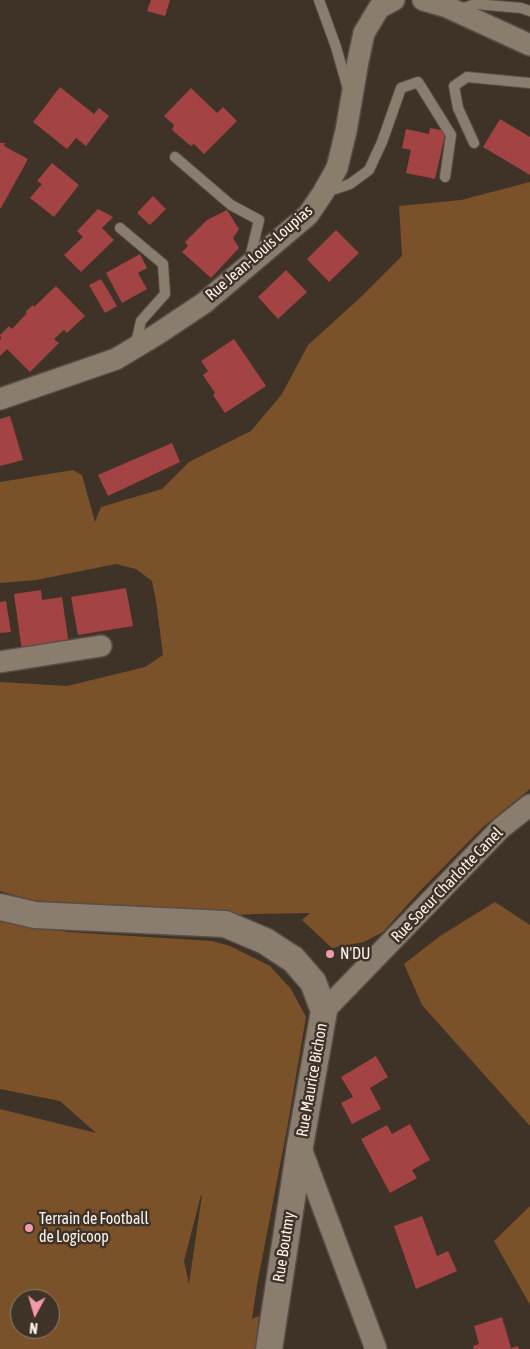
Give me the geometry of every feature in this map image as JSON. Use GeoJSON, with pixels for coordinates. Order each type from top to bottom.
{"type":"FeatureCollection","features":[{"type":"Feature","properties":{"kind":"street","name":"Rue Jean-Louis Loupias"},"geometry":{"type":"LineString","coordinates":[[0,399],[116,359],[135,348],[204,303],[308,215],[337,168],[346,131],[364,33],[379,8],[394,0]]}},
{"type":"Feature","properties":{"kind":"street"},"geometry":{"type":"LineString","coordinates":[[423,0],[447,7],[530,45]]}},
{"type":"Feature","properties":{"kind":"street"},"geometry":{"type":"LineString","coordinates":[[0,662],[101,646]]}},
{"type":"Feature","properties":{"kind":"street","name":"Rue Soeur Charlotte Canel"},"geometry":{"type":"LineString","coordinates":[[324,1011],[501,828],[530,805]]}},
{"type":"Feature","properties":{"kind":"street","name":"Rue Maurice Bichon"},"geometry":{"type":"LineString","coordinates":[[0,908],[34,915],[225,924],[265,941],[293,959],[313,982],[324,1011],[300,1146],[376,1349]]}},
{"type":"Feature","properties":{"kind":"street","name":"Rue Boutmy"},"geometry":{"type":"LineString","coordinates":[[270,1349],[300,1146]]}},
{"type":"Feature","properties":{"kind":"lane"},"geometry":{"type":"LineString","coordinates":[[319,0],[336,47],[351,100]]}},
{"type":"Feature","properties":{"kind":"lane"},"geometry":{"type":"LineString","coordinates":[[456,11],[476,4],[521,8],[530,11]]}},
{"type":"Feature","properties":{"kind":"lane"},"geometry":{"type":"LineString","coordinates":[[474,143],[458,108],[454,86],[467,77],[530,83]]}},
{"type":"Feature","properties":{"kind":"lane"},"geometry":{"type":"LineString","coordinates":[[323,193],[350,184],[369,170],[382,142],[401,88],[418,82],[451,135],[445,177]]}},
{"type":"Feature","properties":{"kind":"lane"},"geometry":{"type":"LineString","coordinates":[[175,158],[231,205],[259,220],[248,265]]}},
{"type":"Feature","properties":{"kind":"lane"},"geometry":{"type":"LineString","coordinates":[[120,228],[162,264],[165,294],[141,320],[135,348]]}},
{"type":"Feature","properties":{"kind":"shaded area"},"geometry":{"type":"Polygon","coordinates":[[[530,182],[530,789],[483,827],[419,892],[383,932],[364,942],[332,948],[302,920],[310,913],[201,917],[32,900],[0,891],[0,682],[67,686],[145,667],[163,655],[152,581],[136,569],[116,564],[36,580],[0,583],[0,482],[73,470],[82,475],[95,522],[101,507],[162,489],[189,462],[251,431],[282,394],[308,345],[361,297],[402,256],[399,206],[461,200],[530,182]]]}},
{"type":"Feature","properties":{"kind":"shaded area"},"geometry":{"type":"Polygon","coordinates":[[[495,902],[530,925],[530,1126],[422,1005],[404,964],[440,936],[495,902]]]}},
{"type":"Feature","properties":{"kind":"shaded area"},"geometry":{"type":"Polygon","coordinates":[[[0,922],[68,932],[212,941],[230,946],[270,966],[291,989],[306,1017],[257,1285],[252,1319],[259,1316],[255,1349],[0,1349],[0,1109],[96,1133],[60,1101],[0,1089],[0,922]],[[202,1195],[184,1261],[189,1284],[202,1195]]]}},
{"type":"Feature","properties":{"kind":"shaded area"},"geometry":{"type":"Polygon","coordinates":[[[530,1206],[530,1305],[494,1241],[530,1206]]]}},
{"type":"Feature","properties":{"kind":"building"},"geometry":{"type":"Polygon","coordinates":[[[151,0],[170,0],[165,16],[147,11],[151,0]]]}},
{"type":"Feature","properties":{"kind":"building"},"geometry":{"type":"Polygon","coordinates":[[[60,87],[94,114],[99,108],[109,116],[86,146],[76,138],[67,149],[33,122],[60,87]]]}},
{"type":"Feature","properties":{"kind":"building"},"geometry":{"type":"Polygon","coordinates":[[[191,88],[217,113],[223,107],[237,121],[204,154],[194,144],[191,146],[172,130],[174,125],[164,116],[191,88]]]}},
{"type":"Feature","properties":{"kind":"building"},"geometry":{"type":"Polygon","coordinates":[[[500,119],[530,137],[530,175],[483,147],[500,119]]]}},
{"type":"Feature","properties":{"kind":"building"},"geometry":{"type":"Polygon","coordinates":[[[430,128],[446,131],[435,179],[406,173],[411,150],[402,148],[406,129],[429,134],[430,128]]]}},
{"type":"Feature","properties":{"kind":"building"},"geometry":{"type":"Polygon","coordinates":[[[0,143],[5,143],[4,146],[28,159],[1,208],[0,208],[0,143]]]}},
{"type":"Feature","properties":{"kind":"building"},"geometry":{"type":"Polygon","coordinates":[[[52,163],[79,185],[54,217],[30,198],[42,184],[37,181],[52,163]]]}},
{"type":"Feature","properties":{"kind":"building"},"geometry":{"type":"Polygon","coordinates":[[[153,196],[166,209],[150,225],[137,213],[153,196]]]}},
{"type":"Feature","properties":{"kind":"building"},"geometry":{"type":"Polygon","coordinates":[[[98,209],[113,217],[102,228],[114,240],[81,272],[64,255],[83,237],[77,231],[98,209]]]}},
{"type":"Feature","properties":{"kind":"building"},"geometry":{"type":"Polygon","coordinates":[[[227,210],[239,229],[233,238],[239,248],[211,278],[182,252],[188,246],[185,242],[207,220],[227,210]]]}},
{"type":"Feature","properties":{"kind":"building"},"geometry":{"type":"Polygon","coordinates":[[[336,230],[359,253],[329,282],[307,259],[336,230]]]}},
{"type":"Feature","properties":{"kind":"building"},"geometry":{"type":"Polygon","coordinates":[[[140,254],[147,268],[138,273],[147,289],[122,303],[106,273],[140,254]]]}},
{"type":"Feature","properties":{"kind":"building"},"geometry":{"type":"Polygon","coordinates":[[[286,270],[307,292],[278,319],[258,297],[286,270]]]}},
{"type":"Feature","properties":{"kind":"building"},"geometry":{"type":"Polygon","coordinates":[[[101,279],[117,306],[105,313],[89,285],[101,279]]]}},
{"type":"Feature","properties":{"kind":"building"},"geometry":{"type":"Polygon","coordinates":[[[56,286],[85,316],[67,333],[64,330],[54,339],[59,343],[30,372],[7,349],[0,356],[0,335],[9,326],[12,329],[27,313],[25,312],[33,305],[34,307],[56,286]]]}},
{"type":"Feature","properties":{"kind":"building"},"geometry":{"type":"Polygon","coordinates":[[[234,339],[266,386],[225,413],[203,375],[208,371],[201,361],[234,339]]]}},
{"type":"Feature","properties":{"kind":"building"},"geometry":{"type":"Polygon","coordinates":[[[10,416],[23,460],[0,466],[0,419],[10,416]]]}},
{"type":"Feature","properties":{"kind":"building"},"geometry":{"type":"Polygon","coordinates":[[[172,443],[180,462],[108,496],[98,475],[172,443]]]}},
{"type":"Feature","properties":{"kind":"building"},"geometry":{"type":"Polygon","coordinates":[[[126,588],[133,626],[78,635],[71,597],[126,588]]]}},
{"type":"Feature","properties":{"kind":"building"},"geometry":{"type":"Polygon","coordinates":[[[41,590],[42,600],[62,597],[69,645],[22,651],[14,594],[41,590]]]}},
{"type":"Feature","properties":{"kind":"building"},"geometry":{"type":"Polygon","coordinates":[[[6,601],[11,632],[0,633],[0,602],[6,601]]]}},
{"type":"Feature","properties":{"kind":"building"},"geometry":{"type":"Polygon","coordinates":[[[376,1056],[388,1077],[370,1088],[381,1109],[352,1124],[341,1103],[353,1097],[341,1077],[376,1056]]]}},
{"type":"Feature","properties":{"kind":"building"},"geometry":{"type":"Polygon","coordinates":[[[410,1124],[430,1160],[412,1170],[417,1178],[390,1193],[361,1139],[387,1125],[392,1134],[410,1124]]]}},
{"type":"Feature","properties":{"kind":"building"},"geometry":{"type":"Polygon","coordinates":[[[422,1216],[437,1256],[448,1251],[457,1271],[416,1289],[394,1226],[422,1216]]]}},
{"type":"Feature","properties":{"kind":"building"},"geometry":{"type":"Polygon","coordinates":[[[502,1317],[511,1348],[518,1346],[519,1349],[474,1349],[473,1346],[479,1344],[474,1326],[502,1317]]]}},
{"type":"Feature","properties":{"kind":"place","name":"N'DU"},"geometry":{"type":"Point","coordinates":[330,954]}},
{"type":"Feature","properties":{"kind":"place","name":"Terrain de Football de Logicoop"},"geometry":{"type":"Point","coordinates":[29,1228]}}]}
